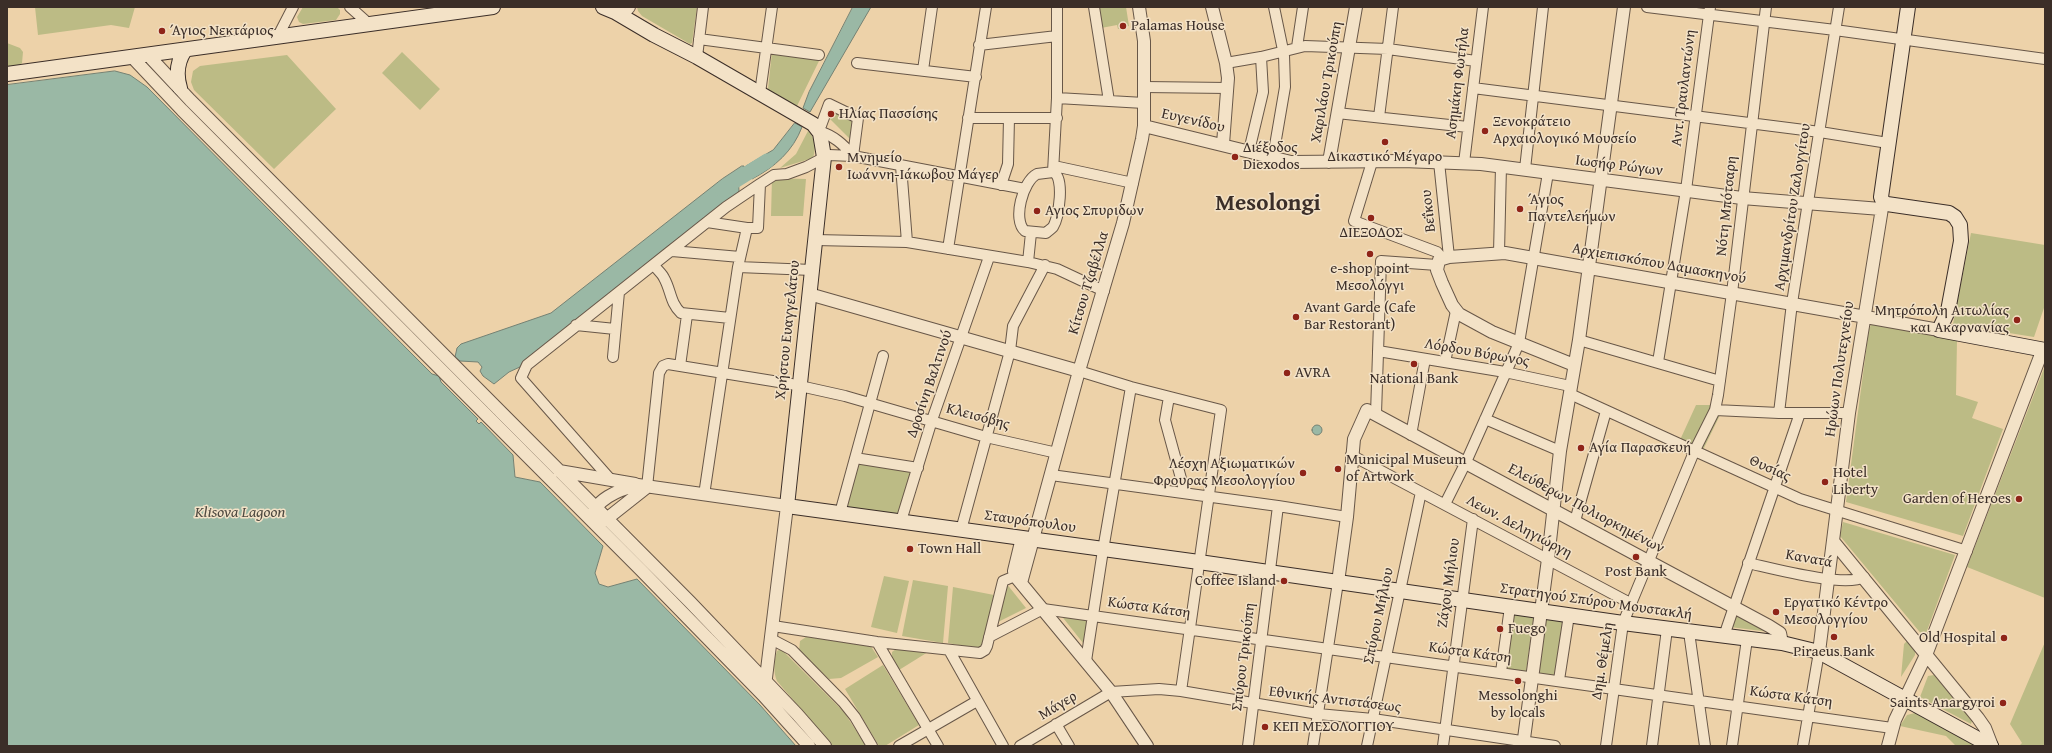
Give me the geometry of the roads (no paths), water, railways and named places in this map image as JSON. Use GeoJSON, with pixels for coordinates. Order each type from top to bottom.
{"type":"FeatureCollection","features":[{"type":"Feature","properties":{"kind":"main road"},"geometry":{"type":"LineString","coordinates":[[7,74],[277,38],[485,7]]}},
{"type":"Feature","properties":{"kind":"main road"},"geometry":{"type":"LineString","coordinates":[[1899,7],[1899,39]]}},
{"type":"Feature","properties":{"kind":"main road"},"geometry":{"type":"LineString","coordinates":[[1908,7],[1899,39],[1884,142],[1882,206],[1939,218],[1948,221],[1952,228],[1939,310],[1939,330],[2044,347]]}},
{"type":"Feature","properties":{"kind":"main road"},"geometry":{"type":"LineString","coordinates":[[614,9],[654,35],[760,93],[816,128]]}},
{"type":"Feature","properties":{"kind":"main road"},"geometry":{"type":"LineString","coordinates":[[180,88],[178,68],[180,57],[185,50]]}},
{"type":"Feature","properties":{"kind":"main road","name":"Χρήστου Ευαγγελάτου"},"geometry":{"type":"LineString","coordinates":[[786,506],[824,157],[816,128]]}},
{"type":"Feature","properties":{"kind":"main road","name":"Σταυρόπουλου"},"geometry":{"type":"LineString","coordinates":[[786,506],[1270,572]]}},
{"type":"Feature","properties":{"kind":"main road","name":"Στρατηγού Σπύρου Μουστακλή"},"geometry":{"type":"LineString","coordinates":[[1270,572],[1569,616],[1782,643],[1819,652],[1991,746]]}},
{"type":"Feature","properties":{"kind":"street"},"geometry":{"type":"LineString","coordinates":[[277,38],[292,7]]}},
{"type":"Feature","properties":{"kind":"street"},"geometry":{"type":"LineString","coordinates":[[350,7],[369,24]]}},
{"type":"Feature","properties":{"kind":"street"},"geometry":{"type":"LineString","coordinates":[[696,57],[703,7]]}},
{"type":"Feature","properties":{"kind":"street"},"geometry":{"type":"LineString","coordinates":[[760,93],[772,7]]}},
{"type":"Feature","properties":{"kind":"street"},"geometry":{"type":"LineString","coordinates":[[923,70],[932,7]]}},
{"type":"Feature","properties":{"kind":"street"},"geometry":{"type":"LineString","coordinates":[[948,249],[986,7]]}},
{"type":"Feature","properties":{"kind":"street"},"geometry":{"type":"LineString","coordinates":[[1057,7],[1057,118],[1053,169],[1057,174],[1060,183],[1058,209],[1053,226],[1046,233],[1031,233],[1023,230],[1019,222],[1020,208],[1025,189],[1035,174],[1053,169],[1133,183]]}},
{"type":"Feature","properties":{"kind":"street"},"geometry":{"type":"LineString","coordinates":[[1094,7],[1109,101]]}},
{"type":"Feature","properties":{"kind":"street","name":"Κίτσου Τζαβέλλα"},"geometry":{"type":"LineString","coordinates":[[1018,579],[1027,539],[1051,474],[1079,371],[1104,291],[1133,183],[1144,126],[1144,37],[1139,7]]}},
{"type":"Feature","properties":{"kind":"street"},"geometry":{"type":"LineString","coordinates":[[1212,7],[1226,63],[1228,88],[1223,144]]}},
{"type":"Feature","properties":{"kind":"street"},"geometry":{"type":"LineString","coordinates":[[1272,157],[1285,95],[1284,51],[1274,7]]}},
{"type":"Feature","properties":{"kind":"street"},"geometry":{"type":"LineString","coordinates":[[1297,47],[1302,7]]}},
{"type":"Feature","properties":{"kind":"street","name":"Χαριλάου Τρικούπη"},"geometry":{"type":"LineString","coordinates":[[1329,162],[1356,7]]}},
{"type":"Feature","properties":{"kind":"street"},"geometry":{"type":"LineString","coordinates":[[1379,118],[1393,7]]}},
{"type":"Feature","properties":{"kind":"street","name":"Ασημάκη Φωτήλα"},"geometry":{"type":"LineString","coordinates":[[1464,163],[1482,7]]}},
{"type":"Feature","properties":{"kind":"street"},"geometry":{"type":"LineString","coordinates":[[1525,169],[1543,7]]}},
{"type":"Feature","properties":{"kind":"street"},"geometry":{"type":"LineString","coordinates":[[1523,744],[1548,559],[1560,451],[1579,340],[1624,7]]}},
{"type":"Feature","properties":{"kind":"street"},"geometry":{"type":"LineString","coordinates":[[1647,7],[1709,11],[1764,22],[1836,30],[2045,59]]}},
{"type":"Feature","properties":{"kind":"street","name":"Νότη Μπότσαρη"},"geometry":{"type":"LineString","coordinates":[[1648,561],[1694,452],[1715,410],[1732,293],[1742,198],[1766,7]]}},
{"type":"Feature","properties":{"kind":"street","name":"Αρχιμανδρίτου Ζαλογγίτου"},"geometry":{"type":"LineString","coordinates":[[1779,413],[1792,303],[1839,7]]}},
{"type":"Feature","properties":{"kind":"street","name":"Αντ. Τραυλαντώνη"},"geometry":{"type":"LineString","coordinates":[[1658,362],[1686,190],[1709,11]]}},
{"type":"Feature","properties":{"kind":"street"},"geometry":{"type":"LineString","coordinates":[[980,45],[1057,36]]}},
{"type":"Feature","properties":{"kind":"street"},"geometry":{"type":"LineString","coordinates":[[699,39],[820,55]]}},
{"type":"Feature","properties":{"kind":"street"},"geometry":{"type":"LineString","coordinates":[[1226,63],[1261,57],[1297,47],[1349,46],[1388,49],[1476,61]]}},
{"type":"Feature","properties":{"kind":"street"},"geometry":{"type":"LineString","coordinates":[[148,55],[690,602],[766,681],[825,746]]}},
{"type":"Feature","properties":{"kind":"street"},"geometry":{"type":"LineString","coordinates":[[132,57],[188,116],[593,522],[763,695],[809,746]]}},
{"type":"Feature","properties":{"kind":"street"},"geometry":{"type":"LineString","coordinates":[[1249,151],[1263,92],[1261,57]]}},
{"type":"Feature","properties":{"kind":"street"},"geometry":{"type":"LineString","coordinates":[[857,63],[976,77]]}},
{"type":"Feature","properties":{"kind":"street"},"geometry":{"type":"LineString","coordinates":[[1144,87],[1228,88]]}},
{"type":"Feature","properties":{"kind":"street"},"geometry":{"type":"LineString","coordinates":[[1473,88],[1533,94],[1752,125],[1820,132],[1884,142]]}},
{"type":"Feature","properties":{"kind":"street"},"geometry":{"type":"LineString","coordinates":[[1057,98],[1144,103]]}},
{"type":"Feature","properties":{"kind":"street"},"geometry":{"type":"LineString","coordinates":[[829,104],[858,118],[853,156],[842,143],[829,134],[816,128],[829,104]]}},
{"type":"Feature","properties":{"kind":"street"},"geometry":{"type":"LineString","coordinates":[[1337,113],[1468,127]]}},
{"type":"Feature","properties":{"kind":"street"},"geometry":{"type":"LineString","coordinates":[[968,118],[1057,118]]}},
{"type":"Feature","properties":{"kind":"street"},"geometry":{"type":"LineString","coordinates":[[1001,185],[1008,164],[1009,118]]}},
{"type":"Feature","properties":{"kind":"street","name":"Ευγενίδου"},"geometry":{"type":"LineString","coordinates":[[1144,126],[1223,144],[1291,162],[1329,162]]}},
{"type":"Feature","properties":{"kind":"street"},"geometry":{"type":"LineString","coordinates":[[612,480],[521,378],[526,365],[707,222],[760,184],[774,175],[787,174],[806,168],[824,157],[835,154],[853,156],[959,178],[1025,189]]}},
{"type":"Feature","properties":{"kind":"street","name":"Ιωσήφ Ρώγων"},"geometry":{"type":"LineString","coordinates":[[1329,162],[1464,163],[1525,169],[1742,198],[1882,206]]}},
{"type":"Feature","properties":{"kind":"street"},"geometry":{"type":"LineString","coordinates":[[1372,162],[1354,221],[1437,252],[1443,260],[1444,290],[1456,311],[1492,332],[1574,365]]}},
{"type":"Feature","properties":{"kind":"street","name":"Βεΐκου"},"geometry":{"type":"LineString","coordinates":[[1439,162],[1443,260]]}},
{"type":"Feature","properties":{"kind":"street"},"geometry":{"type":"LineString","coordinates":[[901,166],[907,242]]}},
{"type":"Feature","properties":{"kind":"street"},"geometry":{"type":"LineString","coordinates":[[1499,253],[1501,166]]}},
{"type":"Feature","properties":{"kind":"street"},"geometry":{"type":"LineString","coordinates":[[1444,504],[1466,462],[1519,343],[1548,173]]}},
{"type":"Feature","properties":{"kind":"street"},"geometry":{"type":"LineString","coordinates":[[707,222],[747,228],[758,228],[760,184]]}},
{"type":"Feature","properties":{"kind":"street","name":"Ηρώων Πολυτεχνείου"},"geometry":{"type":"LineString","coordinates":[[1819,652],[1849,413],[1863,317],[1882,206]]}},
{"type":"Feature","properties":{"kind":"street"},"geometry":{"type":"LineString","coordinates":[[704,495],[739,262],[747,228]]}},
{"type":"Feature","properties":{"kind":"street"},"geometry":{"type":"LineString","coordinates":[[1028,262],[1031,233]]}},
{"type":"Feature","properties":{"kind":"street"},"geometry":{"type":"LineString","coordinates":[[815,240],[907,242],[989,257],[1028,262],[1063,271],[1104,291]]}},
{"type":"Feature","properties":{"kind":"street"},"geometry":{"type":"LineString","coordinates":[[672,251],[739,262],[812,270]]}},
{"type":"Feature","properties":{"kind":"street","name":"Αρχιεπισκόπου Δαμασκηνού"},"geometry":{"type":"LineString","coordinates":[[1443,260],[1499,253],[1533,257],[1589,269],[1792,303],[1939,330]]}},
{"type":"Feature","properties":{"kind":"street","name":"Δροσίνη Βαλτινού"},"geometry":{"type":"LineString","coordinates":[[901,521],[932,420],[989,257]]}},
{"type":"Feature","properties":{"kind":"street"},"geometry":{"type":"LineString","coordinates":[[1313,746],[1347,517],[1354,439],[1372,412],[1378,350],[1381,261],[1443,260]]}},
{"type":"Feature","properties":{"kind":"street"},"geometry":{"type":"LineString","coordinates":[[654,265],[665,278],[676,308],[687,315],[730,318]]}},
{"type":"Feature","properties":{"kind":"street"},"geometry":{"type":"LineString","coordinates":[[961,530],[1010,351],[1009,342],[1016,319],[1045,266]]}},
{"type":"Feature","properties":{"kind":"street"},"geometry":{"type":"LineString","coordinates":[[613,357],[619,292]]}},
{"type":"Feature","properties":{"kind":"street"},"geometry":{"type":"LineString","coordinates":[[809,294],[1131,387],[1221,410],[1181,691]]}},
{"type":"Feature","properties":{"kind":"street"},"geometry":{"type":"LineString","coordinates":[[1445,362],[1456,311]]}},
{"type":"Feature","properties":{"kind":"street"},"geometry":{"type":"LineString","coordinates":[[680,366],[687,315]]}},
{"type":"Feature","properties":{"kind":"street"},"geometry":{"type":"LineString","coordinates":[[576,325],[615,329]]}},
{"type":"Feature","properties":{"kind":"street"},"geometry":{"type":"LineString","coordinates":[[1579,340],[1720,381]]}},
{"type":"Feature","properties":{"kind":"street"},"geometry":{"type":"LineString","coordinates":[[1888,746],[1892,728],[1926,655],[2044,347]]}},
{"type":"Feature","properties":{"kind":"street","name":"Λόρδου Βύρωνος"},"geometry":{"type":"LineString","coordinates":[[1378,350],[1505,372],[1570,390]]}},
{"type":"Feature","properties":{"kind":"street"},"geometry":{"type":"LineString","coordinates":[[840,513],[883,356]]}},
{"type":"Feature","properties":{"kind":"street"},"geometry":{"type":"LineString","coordinates":[[1411,435],[1425,359]]}},
{"type":"Feature","properties":{"kind":"street","name":"Κλεισόβης"},"geometry":{"type":"LineString","coordinates":[[642,486],[659,373],[663,366],[680,366],[722,372],[799,386],[870,403],[986,437],[1056,453]]}},
{"type":"Feature","properties":{"kind":"street"},"geometry":{"type":"LineString","coordinates":[[1086,661],[1114,482],[1131,387]]}},
{"type":"Feature","properties":{"kind":"street","name":"Θυσίας"},"geometry":{"type":"LineString","coordinates":[[1570,390],[1606,411],[1774,488],[1837,512],[1967,551]]}},
{"type":"Feature","properties":{"kind":"street"},"geometry":{"type":"LineString","coordinates":[[1169,397],[1165,420],[1185,493]]}},
{"type":"Feature","properties":{"kind":"street"},"geometry":{"type":"LineString","coordinates":[[1715,410],[1779,413],[1849,413]]}},
{"type":"Feature","properties":{"kind":"street"},"geometry":{"type":"LineString","coordinates":[[1576,521],[1606,411]]}},
{"type":"Feature","properties":{"kind":"street","name":"Ελεύθερων Πολιορκημένων"},"geometry":{"type":"LineString","coordinates":[[1372,412],[1411,435],[1466,462],[1778,630],[1781,635],[1782,643]]}},
{"type":"Feature","properties":{"kind":"street"},"geometry":{"type":"LineString","coordinates":[[1724,636],[1800,413]]}},
{"type":"Feature","properties":{"kind":"street"},"geometry":{"type":"LineString","coordinates":[[1485,419],[1560,451]]}},
{"type":"Feature","properties":{"kind":"street","name":"Λεων. Δεληγιώργη"},"geometry":{"type":"LineString","coordinates":[[1352,455],[1630,603]]}},
{"type":"Feature","properties":{"kind":"street"},"geometry":{"type":"LineString","coordinates":[[855,458],[918,468]]}},
{"type":"Feature","properties":{"kind":"street"},"geometry":{"type":"LineString","coordinates":[[559,471],[642,486],[786,506],[772,639],[763,695]]}},
{"type":"Feature","properties":{"kind":"street"},"geometry":{"type":"LineString","coordinates":[[1051,474],[1347,517]]}},
{"type":"Feature","properties":{"kind":"street"},"geometry":{"type":"LineString","coordinates":[[593,522],[593,515],[596,508],[613,494],[642,486]]}},
{"type":"Feature","properties":{"kind":"street"},"geometry":{"type":"LineString","coordinates":[[593,522],[601,522],[607,519],[642,486]]}},
{"type":"Feature","properties":{"kind":"street","name":"Σπύρου Μήλιου"},"geometry":{"type":"LineString","coordinates":[[1367,746],[1421,492]]}},
{"type":"Feature","properties":{"kind":"street","name":"Σπύρου Τρικούπη"},"geometry":{"type":"LineString","coordinates":[[1248,746],[1278,506]]}},
{"type":"Feature","properties":{"kind":"street","name":"Ζάχου Μήλιου"},"geometry":{"type":"LineString","coordinates":[[1443,746],[1473,519]]}},
{"type":"Feature","properties":{"kind":"street"},"geometry":{"type":"LineString","coordinates":[[1833,541],[1978,718],[1985,728],[1991,746]]}},
{"type":"Feature","properties":{"kind":"street","name":"Δημ. Θέμελη"},"geometry":{"type":"LineString","coordinates":[[1606,746],[1623,623],[1648,561]]}},
{"type":"Feature","properties":{"kind":"street","name":"Κανατά"},"geometry":{"type":"LineString","coordinates":[[1748,563],[1828,579],[1856,580],[1864,577]]}},
{"type":"Feature","properties":{"kind":"street"},"geometry":{"type":"LineString","coordinates":[[773,626],[877,642],[981,653],[987,648],[1003,581],[1018,579],[1111,692],[1146,745]]}},
{"type":"Feature","properties":{"kind":"street"},"geometry":{"type":"LineString","coordinates":[[1501,672],[1510,607]]}},
{"type":"Feature","properties":{"kind":"street"},"geometry":{"type":"LineString","coordinates":[[989,637],[1043,609]]}},
{"type":"Feature","properties":{"kind":"street","name":"Κώστα Κάτση"},"geometry":{"type":"LineString","coordinates":[[1043,609],[1738,705],[1892,728]]}},
{"type":"Feature","properties":{"kind":"street"},"geometry":{"type":"LineString","coordinates":[[1559,680],[1569,616]]}},
{"type":"Feature","properties":{"kind":"street"},"geometry":{"type":"LineString","coordinates":[[1652,746],[1667,629]]}},
{"type":"Feature","properties":{"kind":"street"},"geometry":{"type":"LineString","coordinates":[[1689,632],[1705,746]]}},
{"type":"Feature","properties":{"kind":"street"},"geometry":{"type":"LineString","coordinates":[[772,639],[792,650],[843,702],[855,717],[872,746]]}},
{"type":"Feature","properties":{"kind":"street"},"geometry":{"type":"LineString","coordinates":[[1732,746],[1746,639]]}},
{"type":"Feature","properties":{"kind":"street"},"geometry":{"type":"LineString","coordinates":[[877,642],[938,746]]}},
{"type":"Feature","properties":{"kind":"street"},"geometry":{"type":"LineString","coordinates":[[949,650],[1003,746]]}},
{"type":"Feature","properties":{"kind":"street"},"geometry":{"type":"LineString","coordinates":[[1803,746],[1819,652]]}},
{"type":"Feature","properties":{"kind":"street","name":"Εθνικής Αντιστάσεως"},"geometry":{"type":"LineString","coordinates":[[1111,692],[1148,689],[1181,691],[1318,714],[1373,719],[1523,744],[1555,746]]}},
{"type":"Feature","properties":{"kind":"street","name":"Μάγερ"},"geometry":{"type":"LineString","coordinates":[[1020,746],[1111,692]]}},
{"type":"Feature","properties":{"kind":"street"},"geometry":{"type":"LineString","coordinates":[[899,746],[977,702]]}},
{"type":"Feature","properties":{"kind":"street"},"geometry":{"type":"LineString","coordinates":[[1056,724],[1069,746]]}},
{"type":"Feature","properties":{"kind":"water"},"geometry":{"type":"Polygon","coordinates":[[[853,7],[871,7],[810,112],[803,108],[809,92],[853,7]]]}},
{"type":"Feature","properties":{"kind":"water","name":"Klisova Lagoon"},"geometry":{"type":"Polygon","coordinates":[[[115,71],[130,75],[147,87],[432,374],[439,376],[441,382],[478,419],[476,421],[479,424],[481,422],[513,455],[515,477],[540,482],[603,546],[595,573],[599,584],[608,587],[637,579],[760,705],[796,746],[7,746],[7,85],[115,71]]]}},
{"type":"Feature","properties":{"kind":"water"},"geometry":{"type":"Polygon","coordinates":[[[795,123],[802,127],[794,144],[782,158],[776,164],[752,179],[751,176],[745,177],[745,181],[741,183],[739,176],[750,173],[746,166],[773,150],[795,123]]]}},
{"type":"Feature","properties":{"kind":"water"},"geometry":{"type":"Polygon","coordinates":[[[744,166],[745,171],[738,174],[739,191],[735,196],[664,249],[522,366],[509,372],[494,384],[483,376],[480,371],[482,367],[478,362],[460,361],[455,357],[457,348],[461,344],[551,313],[722,179],[744,166]]]}},
{"type":"Feature","properties":{"kind":"water"},"geometry":{"type":"Polygon","coordinates":[[[1315,425],[1319,425],[1321,426],[1321,434],[1315,435],[1312,432],[1312,428],[1315,425]]]}},
{"type":"Feature","properties":{"kind":"waterway"},"geometry":{"type":"LineString","coordinates":[[722,189],[767,161]]}},
{"type":"Feature","properties":{"kind":"place","name":"Palamas House"},"geometry":{"type":"Point","coordinates":[1123,26]}},
{"type":"Feature","properties":{"kind":"place","name":"Άγιος Νεκτάριος"},"geometry":{"type":"Point","coordinates":[162,31]}},
{"type":"Feature","properties":{"kind":"place","name":"Ηλίας Πασσίσης"},"geometry":{"type":"Point","coordinates":[831,114]}},
{"type":"Feature","properties":{"kind":"place","name":"Ξενοκράτειο Αρχαιολογικό Μουσείο"},"geometry":{"type":"Point","coordinates":[1485,131]}},
{"type":"Feature","properties":{"kind":"place","name":"Δικαστικό Μέγαρο"},"geometry":{"type":"Point","coordinates":[1385,142]}},
{"type":"Feature","properties":{"kind":"place","name":"Διέξοδος Diexodos"},"geometry":{"type":"Point","coordinates":[1235,157]}},
{"type":"Feature","properties":{"kind":"place","name":"Μνημείο Ιωάννη-Ιάκωβου Μάγερ"},"geometry":{"type":"Point","coordinates":[839,167]}},
{"type":"Feature","properties":{"kind":"place","name":"Άγιος Παντελεήμων"},"geometry":{"type":"Point","coordinates":[1520,209]}},
{"type":"Feature","properties":{"kind":"place","name":"Αγιος Σπυριδων"},"geometry":{"type":"Point","coordinates":[1037,211]}},
{"type":"Feature","properties":{"kind":"place","name":"ΔΙΕΞΟΔΟΣ"},"geometry":{"type":"Point","coordinates":[1371,218]}},
{"type":"Feature","properties":{"kind":"place","name":"e-shop point Μεσολόγγι"},"geometry":{"type":"Point","coordinates":[1370,254]}},
{"type":"Feature","properties":{"kind":"place","name":"Avant Garde (Cafe Bar Restorant)"},"geometry":{"type":"Point","coordinates":[1296,317]}},
{"type":"Feature","properties":{"kind":"place","name":"Μητρόπολη Αιτωλίας και Ακαρνανίας"},"geometry":{"type":"Point","coordinates":[2017,320]}},
{"type":"Feature","properties":{"kind":"place","name":"National Bank"},"geometry":{"type":"Point","coordinates":[1414,364]}},
{"type":"Feature","properties":{"kind":"place","name":"AVRA"},"geometry":{"type":"Point","coordinates":[1287,373]}},
{"type":"Feature","properties":{"kind":"place","name":"Αγία Παρασκευή"},"geometry":{"type":"Point","coordinates":[1581,448]}},
{"type":"Feature","properties":{"kind":"place","name":"Municipal Museum of Artwork"},"geometry":{"type":"Point","coordinates":[1338,469]}},
{"type":"Feature","properties":{"kind":"place","name":"Λέσχη Αξιωματικών Φρουρας Μεσολογγίου"},"geometry":{"type":"Point","coordinates":[1303,473]}},
{"type":"Feature","properties":{"kind":"place","name":"Hotel Liberty"},"geometry":{"type":"Point","coordinates":[1825,482]}},
{"type":"Feature","properties":{"kind":"place","name":"Garden of Heroes"},"geometry":{"type":"Point","coordinates":[2019,499]}},
{"type":"Feature","properties":{"kind":"place","name":"Town Hall"},"geometry":{"type":"Point","coordinates":[910,549]}},
{"type":"Feature","properties":{"kind":"place","name":"Post Bank"},"geometry":{"type":"Point","coordinates":[1636,557]}},
{"type":"Feature","properties":{"kind":"place","name":"Coffee Island"},"geometry":{"type":"Point","coordinates":[1284,581]}},
{"type":"Feature","properties":{"kind":"place","name":"Eργατικό Κέντρο Μεσολογγίου"},"geometry":{"type":"Point","coordinates":[1776,612]}},
{"type":"Feature","properties":{"kind":"place","name":"Fuego"},"geometry":{"type":"Point","coordinates":[1500,629]}},
{"type":"Feature","properties":{"kind":"place","name":"Piraeus Bank"},"geometry":{"type":"Point","coordinates":[1834,637]}},
{"type":"Feature","properties":{"kind":"place","name":"Old Hospital"},"geometry":{"type":"Point","coordinates":[2004,638]}},
{"type":"Feature","properties":{"kind":"place","name":"Messolonghi by locals"},"geometry":{"type":"Point","coordinates":[1518,681]}},
{"type":"Feature","properties":{"kind":"place","name":"Saints Anargyroi"},"geometry":{"type":"Point","coordinates":[2003,703]}},
{"type":"Feature","properties":{"kind":"place","name":"ΚΕΠ ΜΕΣΟΛΟΓΓΙΟΥ"},"geometry":{"type":"Point","coordinates":[1265,727]}},
{"type":"Feature","properties":{"kind":"district","name":"Mesolongi"},"geometry":{"type":"Point","coordinates":[1268,204]}}]}
